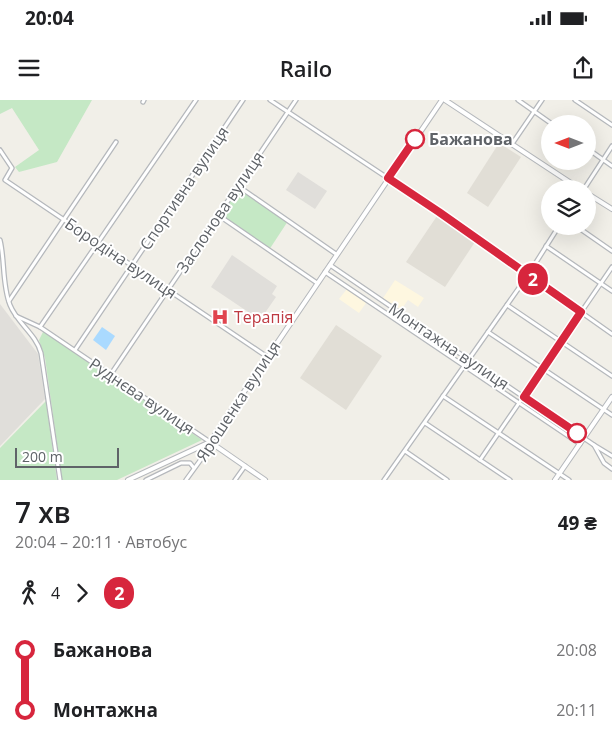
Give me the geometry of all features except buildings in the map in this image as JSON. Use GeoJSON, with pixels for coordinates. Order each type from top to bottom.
{"type":"FeatureCollection","features":[{"type":"Feature","properties":{"kind":"street"},"geometry":{"type":"LineString","coordinates":[[40,327],[196,100]]}},
{"type":"Feature","properties":{"kind":"street","name":"Спортивна вулиця"},"geometry":{"type":"LineString","coordinates":[[75,350],[243,100]]}},
{"type":"Feature","properties":{"kind":"street"},"geometry":{"type":"LineString","coordinates":[[270,100],[388,178],[612,334]]}},
{"type":"Feature","properties":{"kind":"street","name":"Заслонова вулиця"},"geometry":{"type":"LineString","coordinates":[[111,374],[296,100]]}},
{"type":"Feature","properties":{"kind":"street"},"geometry":{"type":"LineString","coordinates":[[443,100],[568,180]]}},
{"type":"Feature","properties":{"kind":"street","name":"Ярошенка вулиця"},"geometry":{"type":"LineString","coordinates":[[186,480],[207,451],[210,442],[266,356],[443,100]]}},
{"type":"Feature","properties":{"kind":"street"},"geometry":{"type":"LineString","coordinates":[[518,100],[541,117]]}},
{"type":"Feature","properties":{"kind":"street"},"geometry":{"type":"LineString","coordinates":[[512,144],[542,100]]}},
{"type":"Feature","properties":{"kind":"street"},"geometry":{"type":"LineString","coordinates":[[575,100],[612,126]]}},
{"type":"Feature","properties":{"kind":"street"},"geometry":{"type":"LineString","coordinates":[[8,302],[116,142]]}},
{"type":"Feature","properties":{"kind":"street"},"geometry":{"type":"LineString","coordinates":[[589,180],[612,146]]}},
{"type":"Feature","properties":{"kind":"street","name":"Бородіна вулиця"},"geometry":{"type":"LineString","coordinates":[[0,150],[12,168],[5,180],[266,356]]}},
{"type":"Feature","properties":{"kind":"street"},"geometry":{"type":"LineString","coordinates":[[596,155],[612,166]]}},
{"type":"Feature","properties":{"kind":"street"},"geometry":{"type":"LineString","coordinates":[[238,186],[336,254]]}},
{"type":"Feature","properties":{"kind":"street"},"geometry":{"type":"LineString","coordinates":[[596,199],[612,209]]}},
{"type":"Feature","properties":{"kind":"street"},"geometry":{"type":"LineString","coordinates":[[218,215],[317,283]]}},
{"type":"Feature","properties":{"kind":"street"},"geometry":{"type":"LineString","coordinates":[[384,480],[528,275],[553,235]]}},
{"type":"Feature","properties":{"kind":"street"},"geometry":{"type":"LineString","coordinates":[[589,235],[612,251]]}},
{"type":"Feature","properties":{"kind":"street"},"geometry":{"type":"LineString","coordinates":[[0,240],[8,302],[39,348],[46,382],[60,480]]}},
{"type":"Feature","properties":{"kind":"street"},"geometry":{"type":"LineString","coordinates":[[546,246],[612,291]]}},
{"type":"Feature","properties":{"kind":"street","name":"Монтажна вулиця"},"geometry":{"type":"LineString","coordinates":[[329,264],[456,348],[469,360],[612,456]]}},
{"type":"Feature","properties":{"kind":"street"},"geometry":{"type":"LineString","coordinates":[[480,460],[612,267]]}},
{"type":"Feature","properties":{"kind":"street","name":"Монтажна вулиця"},"geometry":{"type":"LineString","coordinates":[[324,272],[580,444]]}},
{"type":"Feature","properties":{"kind":"street"},"geometry":{"type":"LineString","coordinates":[[507,305],[612,376]]}},
{"type":"Feature","properties":{"kind":"street","name":"Руднєва вулиця"},"geometry":{"type":"LineString","coordinates":[[16,316],[40,327],[266,480]]}},
{"type":"Feature","properties":{"kind":"street"},"geometry":{"type":"LineString","coordinates":[[488,332],[612,415]]}},
{"type":"Feature","properties":{"kind":"street"},"geometry":{"type":"LineString","coordinates":[[444,396],[569,480]]}},
{"type":"Feature","properties":{"kind":"street"},"geometry":{"type":"LineString","coordinates":[[555,480],[612,397]]}},
{"type":"Feature","properties":{"kind":"street"},"geometry":{"type":"LineString","coordinates":[[425,422],[510,480]]}},
{"type":"Feature","properties":{"kind":"street"},"geometry":{"type":"LineString","coordinates":[[128,480],[210,442]]}},
{"type":"Feature","properties":{"kind":"street","name":"Монтажна вулиця"},"geometry":{"type":"LineString","coordinates":[[594,445],[604,463],[612,469]]}},
{"type":"Feature","properties":{"kind":"street"},"geometry":{"type":"LineString","coordinates":[[405,451],[447,480]]}},
{"type":"Feature","properties":{"kind":"street"},"geometry":{"type":"LineString","coordinates":[[146,480],[181,463],[190,463],[194,468]]}},
{"type":"Feature","properties":{"kind":"street"},"geometry":{"type":"LineString","coordinates":[[235,480],[245,465]]}},
{"type":"Feature","properties":{"kind":"shaded area"},"geometry":{"type":"Polygon","coordinates":[[[499,143],[521,157],[488,207],[467,193],[499,143]]]}},
{"type":"Feature","properties":{"kind":"shaded area"},"geometry":{"type":"Polygon","coordinates":[[[298,172],[327,191],[315,209],[286,190],[298,172]]]}},
{"type":"Feature","properties":{"kind":"shaded area"},"geometry":{"type":"Polygon","coordinates":[[[437,216],[475,242],[445,287],[406,262],[437,216]]]}},
{"type":"Feature","properties":{"kind":"shaded area"},"geometry":{"type":"Polygon","coordinates":[[[232,255],[277,286],[272,294],[276,297],[260,320],[211,287],[232,255]]]}},
{"type":"Feature","properties":{"kind":"shaded area"},"geometry":{"type":"Polygon","coordinates":[[[395,280],[424,298],[418,307],[408,300],[401,310],[383,298],[395,280]]]}},
{"type":"Feature","properties":{"kind":"shaded area"},"geometry":{"type":"Polygon","coordinates":[[[347,289],[366,303],[359,313],[339,299],[347,289]]]}},
{"type":"Feature","properties":{"kind":"shaded area"},"geometry":{"type":"Polygon","coordinates":[[[0,304],[38,354],[45,399],[0,446],[0,304]]]}},
{"type":"Feature","properties":{"kind":"shaded area"},"geometry":{"type":"Polygon","coordinates":[[[336,325],[382,356],[346,410],[300,378],[336,325]]]}},
{"type":"Feature","properties":{"kind":"green space"},"geometry":{"type":"Polygon","coordinates":[[[0,100],[92,100],[57,162],[19,172],[15,167],[39,150],[12,108],[0,114],[0,100]]]}},
{"type":"Feature","properties":{"kind":"green space"},"geometry":{"type":"Polygon","coordinates":[[[238,186],[288,221],[269,250],[218,215],[238,186]]]}},
{"type":"Feature","properties":{"kind":"green space"},"geometry":{"type":"Polygon","coordinates":[[[43,332],[202,440],[117,480],[62,480],[45,358],[39,340],[43,332]]]}},
{"type":"Feature","properties":{"kind":"green space"},"geometry":{"type":"Polygon","coordinates":[[[46,401],[57,480],[0,480],[0,448],[46,401]]]}},
{"type":"Feature","properties":{"kind":"water"},"geometry":{"type":"Polygon","coordinates":[[[102,327],[115,336],[106,350],[93,340],[102,327]]]}},
{"type":"Feature","properties":{"kind":"bus line","name":"2"},"geometry":{"type":"LineString","coordinates":[[415,139],[388,178],[581,312],[524,397],[577,433]]}},
{"type":"Feature","properties":{"kind":"place","name":"Бажанова"},"geometry":{"type":"Point","coordinates":[415,139]}},
{"type":"Feature","properties":{"kind":"place","name":"Терапія"},"geometry":{"type":"Point","coordinates":[220,317]}}]}
